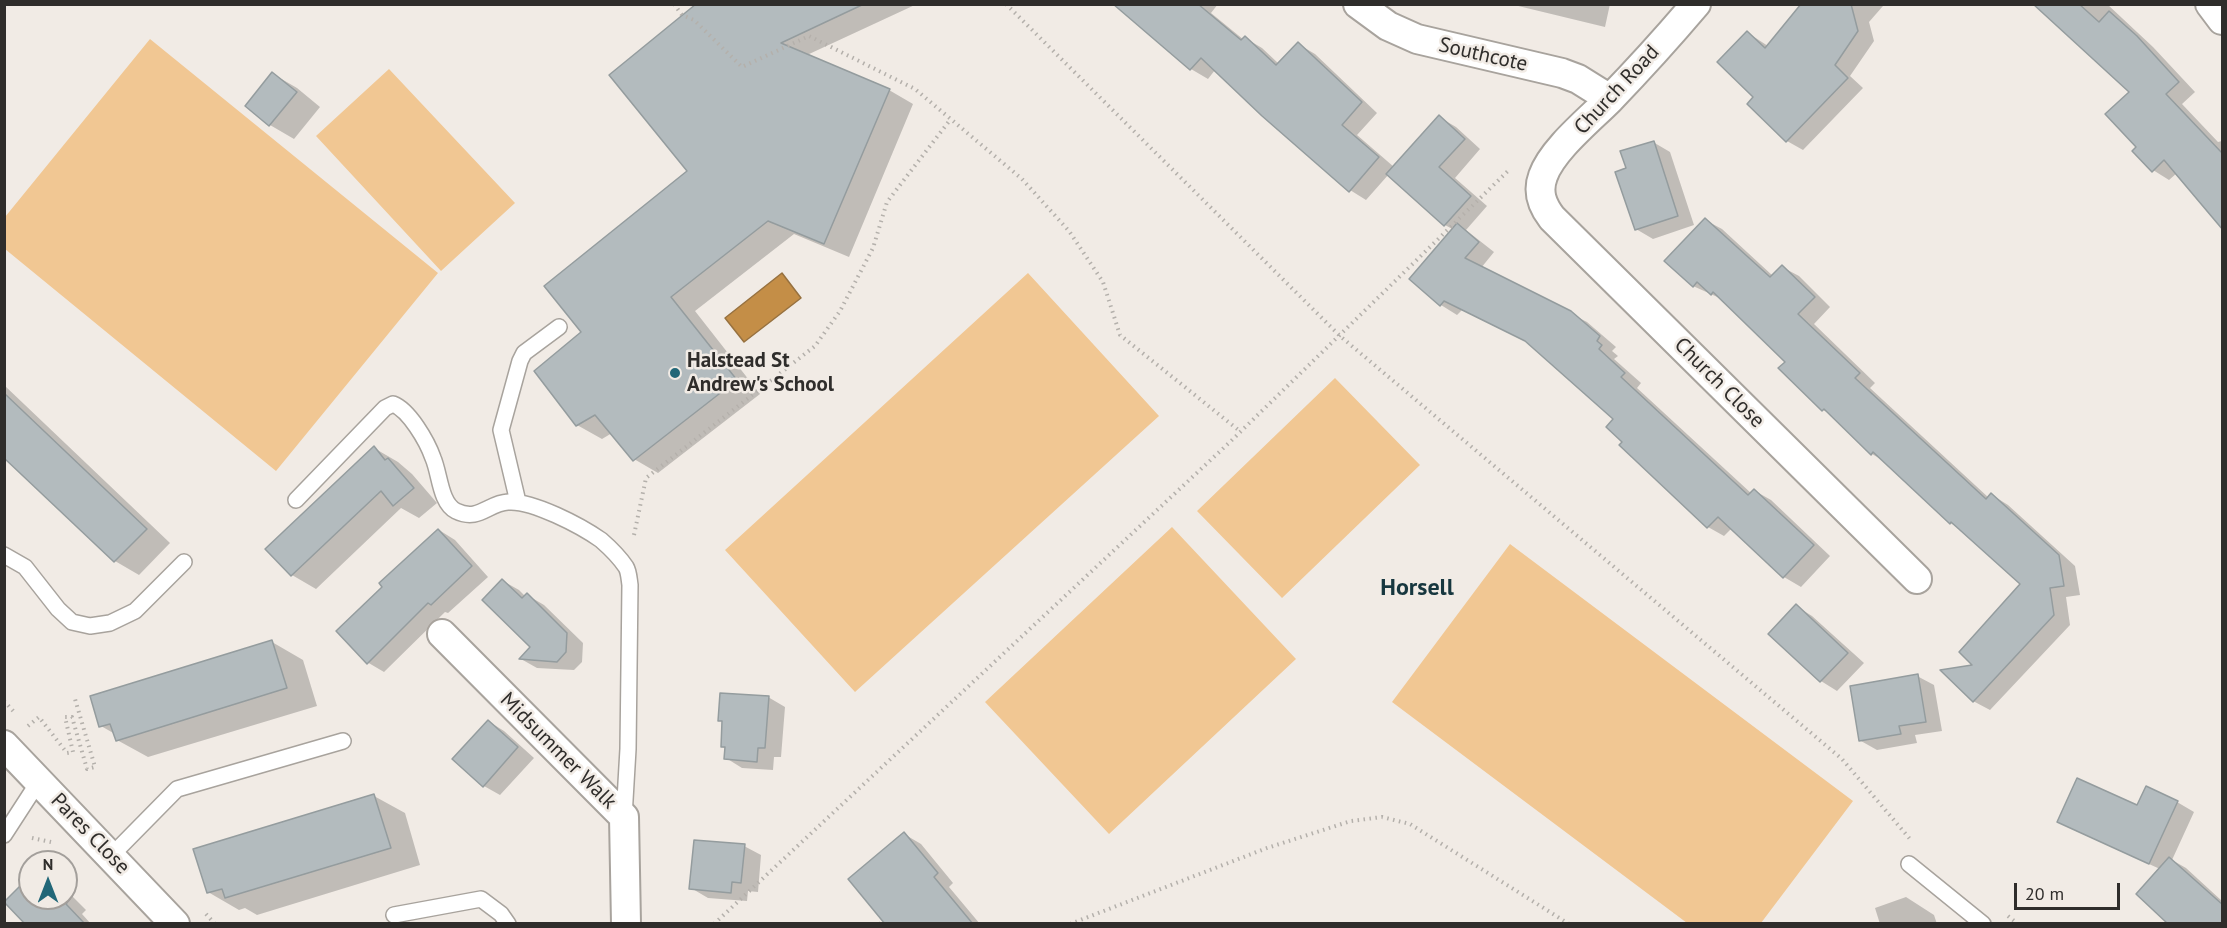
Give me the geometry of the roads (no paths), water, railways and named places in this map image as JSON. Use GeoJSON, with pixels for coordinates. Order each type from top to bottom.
{"type":"FeatureCollection","features":[{"type":"Feature","properties":{"kind":"street","name":"Southcote"},"geometry":{"type":"LineString","coordinates":[[1358,4],[1388,26],[1417,39],[1562,73],[1578,79],[1610,99]]}},
{"type":"Feature","properties":{"kind":"street","name":"Church Road"},"geometry":{"type":"LineString","coordinates":[[1542,177],[1549,161],[1610,99],[1696,4]]}},
{"type":"Feature","properties":{"kind":"street"},"geometry":{"type":"LineString","coordinates":[[2210,4],[2223,20]]}},
{"type":"Feature","properties":{"kind":"street","name":"Church Close"},"geometry":{"type":"LineString","coordinates":[[1542,177],[1541,198],[1544,208],[1552,218],[1888,566],[1917,579]]}},
{"type":"Feature","properties":{"kind":"street","name":"Midsummer Walk"},"geometry":{"type":"LineString","coordinates":[[442,634],[624,817],[626,924]]}},
{"type":"Feature","properties":{"kind":"street","name":"Pares Close"},"geometry":{"type":"LineString","coordinates":[[4,745],[175,924]]}},
{"type":"Feature","properties":{"kind":"lane"},"geometry":{"type":"LineString","coordinates":[[518,502],[501,436],[501,424],[524,353],[559,327]]}},
{"type":"Feature","properties":{"kind":"lane"},"geometry":{"type":"LineString","coordinates":[[296,500],[385,408],[393,404],[407,413],[433,456],[447,504],[455,510],[475,515],[506,502],[518,502],[564,519],[602,541],[627,569],[630,585],[628,749],[624,817]]}},
{"type":"Feature","properties":{"kind":"lane"},"geometry":{"type":"LineString","coordinates":[[4,555],[25,567],[58,609],[72,622],[90,626],[110,623],[135,611],[184,562]]}},
{"type":"Feature","properties":{"kind":"lane"},"geometry":{"type":"LineString","coordinates":[[111,856],[177,789],[343,741]]}},
{"type":"Feature","properties":{"kind":"lane"},"geometry":{"type":"LineString","coordinates":[[4,835],[39,781]]}},
{"type":"Feature","properties":{"kind":"lane"},"geometry":{"type":"LineString","coordinates":[[1909,864],[1983,924]]}},
{"type":"Feature","properties":{"kind":"lane"},"geometry":{"type":"LineString","coordinates":[[394,915],[481,899],[501,914],[508,924]]}},
{"type":"Feature","properties":{"kind":"place","name":"Halstead St Andrew's School"},"geometry":{"type":"Point","coordinates":[675,373]}},
{"type":"Feature","properties":{"kind":"district","name":"Horsell"},"geometry":{"type":"Point","coordinates":[1417,588]}}]}
